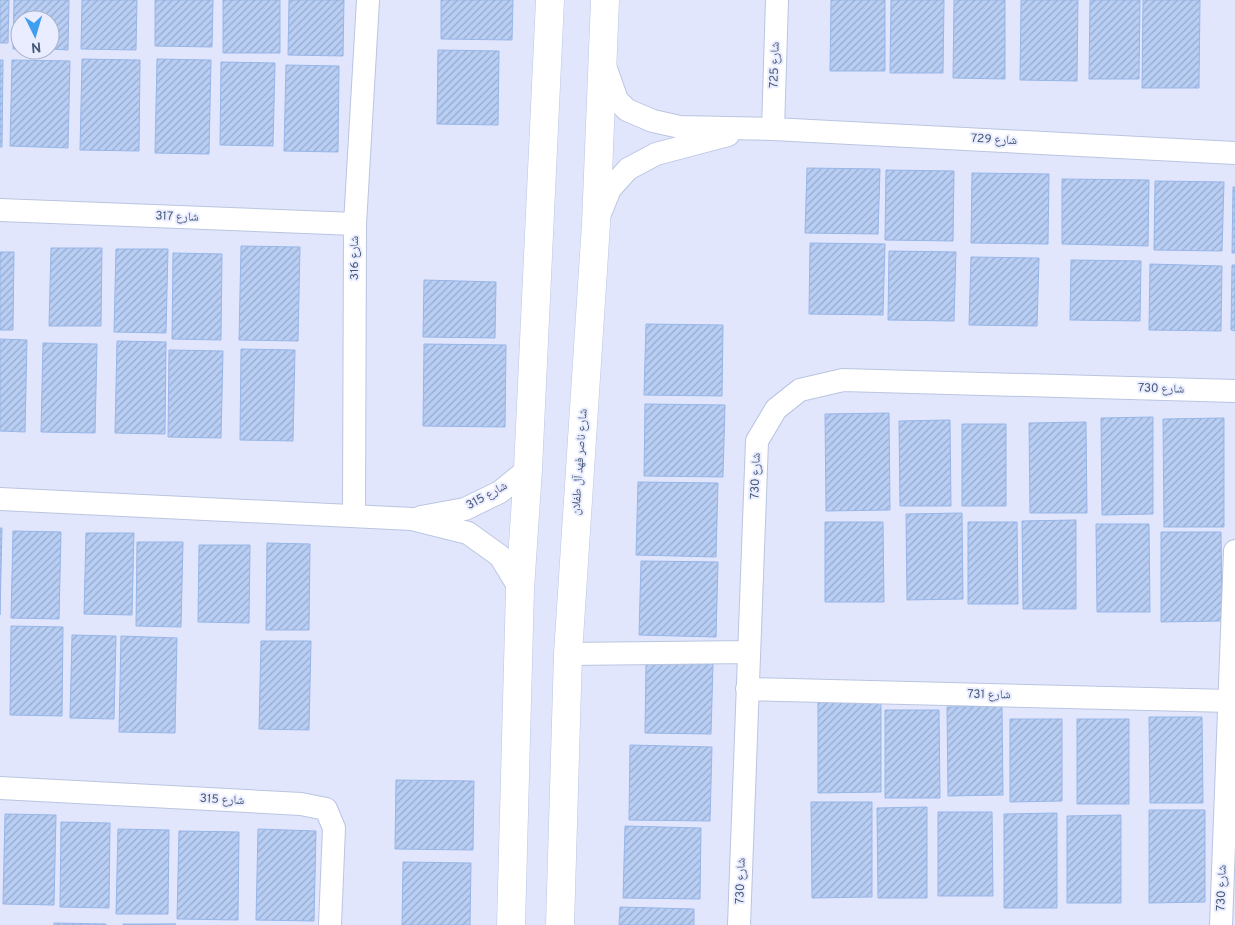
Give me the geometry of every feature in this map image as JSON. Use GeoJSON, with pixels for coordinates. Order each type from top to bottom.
{"type":"FeatureCollection","features":[{"type":"Feature","properties":{"kind":"street","name":"شارع 316"},"geometry":{"type":"LineString","coordinates":[[354,516],[355,224],[368,0]]}},
{"type":"Feature","properties":{"kind":"street"},"geometry":{"type":"LineString","coordinates":[[511,925],[520,589],[528,470],[550,0]]}},
{"type":"Feature","properties":{"kind":"street","name":"شارع ناصر فهد آل طفلان"},"geometry":{"type":"LineString","coordinates":[[560,925],[568,654],[596,224],[604,0]]}},
{"type":"Feature","properties":{"kind":"street","name":"شارع 725"},"geometry":{"type":"LineString","coordinates":[[764,129],[777,0]]}},
{"type":"Feature","properties":{"kind":"street","name":"شارع 729"},"geometry":{"type":"LineString","coordinates":[[603,61],[617,100],[627,110],[653,121],[680,127],[764,129],[1235,153]]}},
{"type":"Feature","properties":{"kind":"street","name":"شارع 729"},"geometry":{"type":"LineString","coordinates":[[596,224],[610,189],[628,168],[656,154],[764,129]]}},
{"type":"Feature","properties":{"kind":"street","name":"شارع 317"},"geometry":{"type":"LineString","coordinates":[[0,210],[355,224]]}},
{"type":"Feature","properties":{"kind":"street","name":"شارع 730"},"geometry":{"type":"LineString","coordinates":[[739,925],[757,440],[776,409],[800,390],[843,380],[1235,392]]}},
{"type":"Feature","properties":{"kind":"street","name":"شارع 315"},"geometry":{"type":"LineString","coordinates":[[412,519],[465,509],[500,492],[528,470]]}},
{"type":"Feature","properties":{"kind":"street","name":"شارع 315"},"geometry":{"type":"LineString","coordinates":[[0,499],[412,519],[468,533],[500,556],[520,589]]}},
{"type":"Feature","properties":{"kind":"street","name":"شارع 730"},"geometry":{"type":"LineString","coordinates":[[1221,925],[1235,551]]}},
{"type":"Feature","properties":{"kind":"street"},"geometry":{"type":"LineString","coordinates":[[568,654],[749,652]]}},
{"type":"Feature","properties":{"kind":"street","name":"شارع 731"},"geometry":{"type":"LineString","coordinates":[[748,689],[1230,701]]}},
{"type":"Feature","properties":{"kind":"street","name":"شارع 315"},"geometry":{"type":"LineString","coordinates":[[0,788],[301,804],[326,809],[334,828],[330,925]]}},
{"type":"Feature","properties":{"kind":"building"},"geometry":{"type":"Polygon","coordinates":[[[0,0],[9,0],[8,43],[0,43],[0,0]]]}},
{"type":"Feature","properties":{"kind":"building"},"geometry":{"type":"Polygon","coordinates":[[[14,0],[69,0],[68,50],[60,50],[60,10],[14,10],[14,0]]]}},
{"type":"Feature","properties":{"kind":"building"},"geometry":{"type":"Polygon","coordinates":[[[82,0],[137,0],[136,50],[81,49],[82,0]]]}},
{"type":"Feature","properties":{"kind":"building"},"geometry":{"type":"Polygon","coordinates":[[[155,0],[213,0],[212,47],[155,46],[155,0]]]}},
{"type":"Feature","properties":{"kind":"building"},"geometry":{"type":"Polygon","coordinates":[[[223,0],[280,0],[280,53],[223,53],[223,0]]]}},
{"type":"Feature","properties":{"kind":"building"},"geometry":{"type":"Polygon","coordinates":[[[289,0],[344,0],[343,56],[288,55],[289,0]]]}},
{"type":"Feature","properties":{"kind":"building"},"geometry":{"type":"Polygon","coordinates":[[[441,0],[513,0],[512,40],[441,39],[441,0]]]}},
{"type":"Feature","properties":{"kind":"building"},"geometry":{"type":"Polygon","coordinates":[[[831,0],[885,0],[885,71],[830,71],[831,0]]]}},
{"type":"Feature","properties":{"kind":"building"},"geometry":{"type":"Polygon","coordinates":[[[891,0],[944,0],[943,73],[890,73],[891,0]]]}},
{"type":"Feature","properties":{"kind":"building"},"geometry":{"type":"Polygon","coordinates":[[[954,0],[1005,0],[1005,79],[953,78],[954,0]]]}},
{"type":"Feature","properties":{"kind":"building"},"geometry":{"type":"Polygon","coordinates":[[[1021,0],[1078,0],[1077,81],[1020,80],[1021,0]]]}},
{"type":"Feature","properties":{"kind":"building"},"geometry":{"type":"Polygon","coordinates":[[[1090,0],[1140,0],[1139,79],[1089,79],[1090,0]]]}},
{"type":"Feature","properties":{"kind":"building"},"geometry":{"type":"Polygon","coordinates":[[[1143,0],[1200,0],[1199,88],[1142,88],[1143,0]]]}},
{"type":"Feature","properties":{"kind":"building"},"geometry":{"type":"Polygon","coordinates":[[[438,50],[499,51],[498,125],[437,124],[438,50]]]}},
{"type":"Feature","properties":{"kind":"building"},"geometry":{"type":"Polygon","coordinates":[[[82,59],[140,60],[139,151],[80,150],[82,59]]]}},
{"type":"Feature","properties":{"kind":"building"},"geometry":{"type":"Polygon","coordinates":[[[157,59],[211,60],[209,154],[155,153],[157,59]]]}},
{"type":"Feature","properties":{"kind":"building"},"geometry":{"type":"Polygon","coordinates":[[[0,60],[3,60],[2,147],[0,147],[0,60]]]}},
{"type":"Feature","properties":{"kind":"building"},"geometry":{"type":"Polygon","coordinates":[[[12,60],[70,61],[68,148],[10,146],[12,60]]]}},
{"type":"Feature","properties":{"kind":"building"},"geometry":{"type":"Polygon","coordinates":[[[221,62],[275,63],[273,146],[220,145],[221,62]]]}},
{"type":"Feature","properties":{"kind":"building"},"geometry":{"type":"Polygon","coordinates":[[[286,65],[339,66],[338,152],[284,151],[286,65]]]}},
{"type":"Feature","properties":{"kind":"building"},"geometry":{"type":"Polygon","coordinates":[[[807,168],[880,169],[878,234],[805,233],[807,168]]]}},
{"type":"Feature","properties":{"kind":"building"},"geometry":{"type":"Polygon","coordinates":[[[886,170],[954,171],[953,241],[885,240],[886,170]]]}},
{"type":"Feature","properties":{"kind":"building"},"geometry":{"type":"Polygon","coordinates":[[[972,173],[1049,174],[1048,244],[971,243],[972,173]]]}},
{"type":"Feature","properties":{"kind":"building"},"geometry":{"type":"Polygon","coordinates":[[[1062,179],[1149,180],[1148,246],[1062,244],[1062,179]]]}},
{"type":"Feature","properties":{"kind":"building"},"geometry":{"type":"Polygon","coordinates":[[[1155,181],[1224,182],[1222,251],[1154,250],[1155,181]]]}},
{"type":"Feature","properties":{"kind":"building"},"geometry":{"type":"Polygon","coordinates":[[[1233,187],[1235,187],[1235,253],[1232,253],[1233,187]]]}},
{"type":"Feature","properties":{"kind":"building"},"geometry":{"type":"Polygon","coordinates":[[[810,243],[885,244],[883,315],[809,314],[810,243]]]}},
{"type":"Feature","properties":{"kind":"building"},"geometry":{"type":"Polygon","coordinates":[[[241,246],[300,247],[298,341],[239,340],[241,246]]]}},
{"type":"Feature","properties":{"kind":"building"},"geometry":{"type":"Polygon","coordinates":[[[51,248],[102,248],[101,326],[49,326],[51,248]]]}},
{"type":"Feature","properties":{"kind":"building"},"geometry":{"type":"Polygon","coordinates":[[[116,249],[168,249],[166,333],[114,332],[116,249]]]}},
{"type":"Feature","properties":{"kind":"building"},"geometry":{"type":"Polygon","coordinates":[[[889,251],[956,252],[954,321],[888,320],[889,251]]]}},
{"type":"Feature","properties":{"kind":"building"},"geometry":{"type":"Polygon","coordinates":[[[0,252],[14,252],[13,330],[0,330],[0,252]]]}},
{"type":"Feature","properties":{"kind":"building"},"geometry":{"type":"Polygon","coordinates":[[[173,253],[222,254],[221,340],[172,339],[173,253]]]}},
{"type":"Feature","properties":{"kind":"building"},"geometry":{"type":"Polygon","coordinates":[[[971,257],[1039,258],[1037,326],[969,325],[971,257]]]}},
{"type":"Feature","properties":{"kind":"building"},"geometry":{"type":"Polygon","coordinates":[[[1071,260],[1141,261],[1140,321],[1070,320],[1071,260]]]}},
{"type":"Feature","properties":{"kind":"building"},"geometry":{"type":"Polygon","coordinates":[[[1150,264],[1222,266],[1221,331],[1149,330],[1150,264]]]}},
{"type":"Feature","properties":{"kind":"building"},"geometry":{"type":"Polygon","coordinates":[[[1232,265],[1235,265],[1235,331],[1231,330],[1232,265]]]}},
{"type":"Feature","properties":{"kind":"building"},"geometry":{"type":"Polygon","coordinates":[[[424,280],[496,282],[495,338],[423,337],[424,280]]]}},
{"type":"Feature","properties":{"kind":"building"},"geometry":{"type":"Polygon","coordinates":[[[646,324],[723,325],[722,396],[644,395],[646,324]]]}},
{"type":"Feature","properties":{"kind":"building"},"geometry":{"type":"Polygon","coordinates":[[[0,339],[27,340],[25,432],[0,431],[0,339]]]}},
{"type":"Feature","properties":{"kind":"building"},"geometry":{"type":"Polygon","coordinates":[[[117,341],[166,342],[165,434],[115,433],[117,341]]]}},
{"type":"Feature","properties":{"kind":"building"},"geometry":{"type":"Polygon","coordinates":[[[43,343],[97,344],[95,433],[41,432],[43,343]]]}},
{"type":"Feature","properties":{"kind":"building"},"geometry":{"type":"Polygon","coordinates":[[[424,344],[506,345],[505,427],[423,426],[424,344]]]}},
{"type":"Feature","properties":{"kind":"building"},"geometry":{"type":"Polygon","coordinates":[[[241,349],[295,350],[293,441],[240,440],[241,349]]]}},
{"type":"Feature","properties":{"kind":"building"},"geometry":{"type":"Polygon","coordinates":[[[169,350],[223,351],[221,438],[168,437],[169,350]]]}},
{"type":"Feature","properties":{"kind":"building"},"geometry":{"type":"Polygon","coordinates":[[[645,404],[725,405],[723,477],[644,476],[645,404]]]}},
{"type":"Feature","properties":{"kind":"building"},"geometry":{"type":"Polygon","coordinates":[[[889,413],[890,510],[826,511],[825,414],[889,413]]]}},
{"type":"Feature","properties":{"kind":"building"},"geometry":{"type":"Polygon","coordinates":[[[1153,417],[1153,514],[1102,515],[1101,418],[1153,417]]]}},
{"type":"Feature","properties":{"kind":"building"},"geometry":{"type":"Polygon","coordinates":[[[1224,418],[1224,527],[1164,527],[1163,419],[1224,418]]]}},
{"type":"Feature","properties":{"kind":"building"},"geometry":{"type":"Polygon","coordinates":[[[950,420],[951,506],[900,506],[899,421],[950,420]]]}},
{"type":"Feature","properties":{"kind":"building"},"geometry":{"type":"Polygon","coordinates":[[[1086,422],[1087,513],[1030,513],[1029,423],[1086,422]]]}},
{"type":"Feature","properties":{"kind":"building"},"geometry":{"type":"Polygon","coordinates":[[[962,424],[1006,424],[1006,506],[962,506],[962,424]]]}},
{"type":"Feature","properties":{"kind":"building"},"geometry":{"type":"Polygon","coordinates":[[[638,482],[718,483],[716,557],[636,555],[638,482]]]}},
{"type":"Feature","properties":{"kind":"building"},"geometry":{"type":"Polygon","coordinates":[[[962,513],[963,599],[907,600],[906,514],[962,513]]]}},
{"type":"Feature","properties":{"kind":"building"},"geometry":{"type":"Polygon","coordinates":[[[1076,520],[1076,609],[1023,609],[1022,521],[1076,520]]]}},
{"type":"Feature","properties":{"kind":"building"},"geometry":{"type":"Polygon","coordinates":[[[825,522],[883,522],[884,602],[825,602],[825,522]]]}},
{"type":"Feature","properties":{"kind":"building"},"geometry":{"type":"Polygon","coordinates":[[[968,522],[1017,522],[1018,604],[968,604],[968,522]]]}},
{"type":"Feature","properties":{"kind":"building"},"geometry":{"type":"Polygon","coordinates":[[[1096,524],[1149,524],[1150,612],[1097,612],[1096,524]]]}},
{"type":"Feature","properties":{"kind":"building"},"geometry":{"type":"Polygon","coordinates":[[[0,528],[2,528],[0,615],[0,528]]]}},
{"type":"Feature","properties":{"kind":"building"},"geometry":{"type":"Polygon","coordinates":[[[13,531],[61,532],[59,619],[11,618],[13,531]]]}},
{"type":"Feature","properties":{"kind":"building"},"geometry":{"type":"Polygon","coordinates":[[[1161,532],[1221,532],[1222,621],[1161,622],[1161,532]]]}},
{"type":"Feature","properties":{"kind":"building"},"geometry":{"type":"Polygon","coordinates":[[[86,533],[134,533],[132,615],[84,614],[86,533]]]}},
{"type":"Feature","properties":{"kind":"building"},"geometry":{"type":"Polygon","coordinates":[[[137,542],[183,542],[181,627],[136,626],[137,542]]]}},
{"type":"Feature","properties":{"kind":"building"},"geometry":{"type":"Polygon","coordinates":[[[267,543],[310,544],[309,630],[266,630],[267,543]]]}},
{"type":"Feature","properties":{"kind":"building"},"geometry":{"type":"Polygon","coordinates":[[[199,545],[250,545],[249,623],[198,622],[199,545]]]}},
{"type":"Feature","properties":{"kind":"building"},"geometry":{"type":"Polygon","coordinates":[[[641,561],[718,562],[716,637],[639,635],[641,561]]]}},
{"type":"Feature","properties":{"kind":"building"},"geometry":{"type":"Polygon","coordinates":[[[11,626],[63,627],[62,716],[10,715],[11,626]]]}},
{"type":"Feature","properties":{"kind":"building"},"geometry":{"type":"Polygon","coordinates":[[[72,635],[116,636],[114,719],[70,718],[72,635]]]}},
{"type":"Feature","properties":{"kind":"building"},"geometry":{"type":"Polygon","coordinates":[[[121,636],[177,638],[175,733],[119,732],[121,636]]]}},
{"type":"Feature","properties":{"kind":"building"},"geometry":{"type":"Polygon","coordinates":[[[261,641],[311,641],[309,730],[259,729],[261,641]]]}},
{"type":"Feature","properties":{"kind":"building"},"geometry":{"type":"Polygon","coordinates":[[[646,663],[713,664],[711,734],[645,733],[646,663]]]}},
{"type":"Feature","properties":{"kind":"building"},"geometry":{"type":"Polygon","coordinates":[[[881,701],[881,792],[818,793],[818,702],[881,701]]]}},
{"type":"Feature","properties":{"kind":"building"},"geometry":{"type":"Polygon","coordinates":[[[1002,706],[1003,795],[948,796],[947,707],[1002,706]]]}},
{"type":"Feature","properties":{"kind":"building"},"geometry":{"type":"Polygon","coordinates":[[[885,710],[939,710],[940,798],[885,798],[885,710]]]}},
{"type":"Feature","properties":{"kind":"building"},"geometry":{"type":"Polygon","coordinates":[[[1149,717],[1202,717],[1203,803],[1150,803],[1149,717]]]}},
{"type":"Feature","properties":{"kind":"building"},"geometry":{"type":"Polygon","coordinates":[[[1010,719],[1062,719],[1062,801],[1010,802],[1010,719]]]}},
{"type":"Feature","properties":{"kind":"building"},"geometry":{"type":"Polygon","coordinates":[[[1077,719],[1129,719],[1129,804],[1077,804],[1077,719]]]}},
{"type":"Feature","properties":{"kind":"building"},"geometry":{"type":"Polygon","coordinates":[[[630,745],[712,747],[710,821],[629,820],[630,745]]]}},
{"type":"Feature","properties":{"kind":"building"},"geometry":{"type":"Polygon","coordinates":[[[396,780],[474,781],[473,850],[395,849],[396,780]]]}},
{"type":"Feature","properties":{"kind":"building"},"geometry":{"type":"Polygon","coordinates":[[[811,802],[872,802],[872,897],[812,898],[811,802]]]}},
{"type":"Feature","properties":{"kind":"building"},"geometry":{"type":"Polygon","coordinates":[[[927,807],[927,898],[878,898],[877,808],[927,807]]]}},
{"type":"Feature","properties":{"kind":"building"},"geometry":{"type":"Polygon","coordinates":[[[1149,810],[1205,810],[1205,902],[1149,903],[1149,810]]]}},
{"type":"Feature","properties":{"kind":"building"},"geometry":{"type":"Polygon","coordinates":[[[938,812],[992,812],[993,896],[938,896],[938,812]]]}},
{"type":"Feature","properties":{"kind":"building"},"geometry":{"type":"Polygon","coordinates":[[[1057,813],[1057,908],[1004,908],[1004,814],[1057,813]]]}},
{"type":"Feature","properties":{"kind":"building"},"geometry":{"type":"Polygon","coordinates":[[[5,814],[56,815],[54,905],[3,904],[5,814]]]}},
{"type":"Feature","properties":{"kind":"building"},"geometry":{"type":"Polygon","coordinates":[[[1121,815],[1121,903],[1067,903],[1067,816],[1121,815]]]}},
{"type":"Feature","properties":{"kind":"building"},"geometry":{"type":"Polygon","coordinates":[[[61,822],[110,823],[109,908],[60,907],[61,822]]]}},
{"type":"Feature","properties":{"kind":"building"},"geometry":{"type":"Polygon","coordinates":[[[625,826],[701,828],[700,899],[623,898],[625,826]]]}},
{"type":"Feature","properties":{"kind":"building"},"geometry":{"type":"Polygon","coordinates":[[[118,829],[169,830],[168,914],[116,914],[118,829]]]}},
{"type":"Feature","properties":{"kind":"building"},"geometry":{"type":"Polygon","coordinates":[[[258,829],[316,831],[314,921],[256,920],[258,829]]]}},
{"type":"Feature","properties":{"kind":"building"},"geometry":{"type":"Polygon","coordinates":[[[179,831],[239,832],[238,920],[177,919],[179,831]]]}},
{"type":"Feature","properties":{"kind":"building"},"geometry":{"type":"Polygon","coordinates":[[[403,862],[471,863],[470,925],[402,925],[403,862]]]}},
{"type":"Feature","properties":{"kind":"building"},"geometry":{"type":"Polygon","coordinates":[[[620,907],[694,909],[694,925],[619,925],[620,907]]]}},
{"type":"Feature","properties":{"kind":"building"},"geometry":{"type":"Polygon","coordinates":[[[54,923],[106,924],[106,925],[54,925],[54,923]]]}},
{"type":"Feature","properties":{"kind":"building"},"geometry":{"type":"Polygon","coordinates":[[[123,924],[176,924],[123,925],[123,924]]]}}]}
